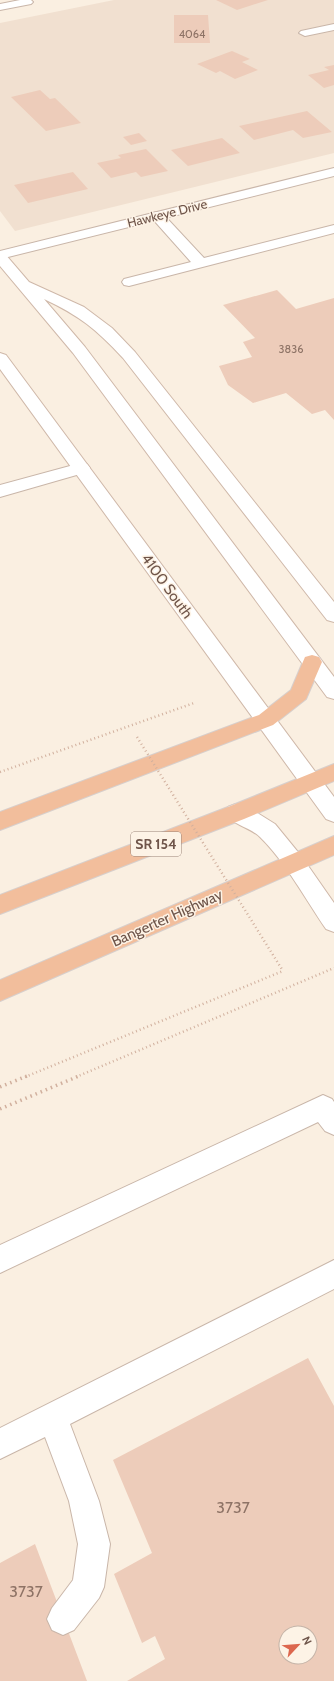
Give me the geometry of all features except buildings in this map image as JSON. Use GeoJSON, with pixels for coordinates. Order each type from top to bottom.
{"type":"FeatureCollection","features":[{"type":"Feature","properties":{"kind":"highway"},"geometry":{"type":"LineString","coordinates":[[0,820],[266,720],[299,694],[312,662]]}},
{"type":"Feature","properties":{"kind":"highway","name":"SR 154"},"geometry":{"type":"LineString","coordinates":[[0,905],[236,813],[334,772]]}},
{"type":"Feature","properties":{"kind":"highway","name":"Bangerter Highway"},"geometry":{"type":"LineString","coordinates":[[0,991],[334,845]]}},
{"type":"Feature","properties":{"kind":"main road"},"geometry":{"type":"LineString","coordinates":[[0,7],[27,2]]}},
{"type":"Feature","properties":{"kind":"main road"},"geometry":{"type":"LineString","coordinates":[[305,33],[334,27]]}},
{"type":"Feature","properties":{"kind":"main road","name":"Hawkeye Drive"},"geometry":{"type":"LineString","coordinates":[[0,256],[334,172]]}},
{"type":"Feature","properties":{"kind":"main road"},"geometry":{"type":"LineString","coordinates":[[157,216],[201,264]]}},
{"type":"Feature","properties":{"kind":"main road"},"geometry":{"type":"LineString","coordinates":[[128,282],[334,229]]}},
{"type":"Feature","properties":{"kind":"main road"},"geometry":{"type":"LineString","coordinates":[[0,256],[79,350],[334,692]]}},
{"type":"Feature","properties":{"kind":"main road"},"geometry":{"type":"LineString","coordinates":[[0,273],[79,310],[107,331],[125,350],[334,615]]}},
{"type":"Feature","properties":{"kind":"main road","name":"4100 South"},"geometry":{"type":"LineString","coordinates":[[0,358],[334,813]]}},
{"type":"Feature","properties":{"kind":"main road"},"geometry":{"type":"LineString","coordinates":[[0,491],[81,468]]}},
{"type":"Feature","properties":{"kind":"main road"},"geometry":{"type":"LineString","coordinates":[[236,813],[267,830],[294,863],[334,922]]}},
{"type":"Feature","properties":{"kind":"main road"},"geometry":{"type":"LineString","coordinates":[[0,1259],[323,1107],[334,1123]]}},
{"type":"Feature","properties":{"kind":"main road"},"geometry":{"type":"LineString","coordinates":[[0,1444],[334,1274]]}},
{"type":"Feature","properties":{"kind":"main road"},"geometry":{"type":"LineString","coordinates":[[52,1418],[84,1501],[94,1544],[88,1588],[63,1619]]}},
{"type":"Feature","properties":{"kind":"path"},"geometry":{"type":"LineString","coordinates":[[0,772],[194,703]]}},
{"type":"Feature","properties":{"kind":"path"},"geometry":{"type":"LineString","coordinates":[[0,1087],[283,971],[137,737]]}},
{"type":"Feature","properties":{"kind":"path"},"geometry":{"type":"LineString","coordinates":[[0,1109],[334,968]]}},
{"type":"Feature","properties":{"kind":"shaded area"},"geometry":{"type":"Polygon","coordinates":[[[114,0],[334,0],[334,153],[15,231],[0,211],[0,23],[114,0]]]}}]}
